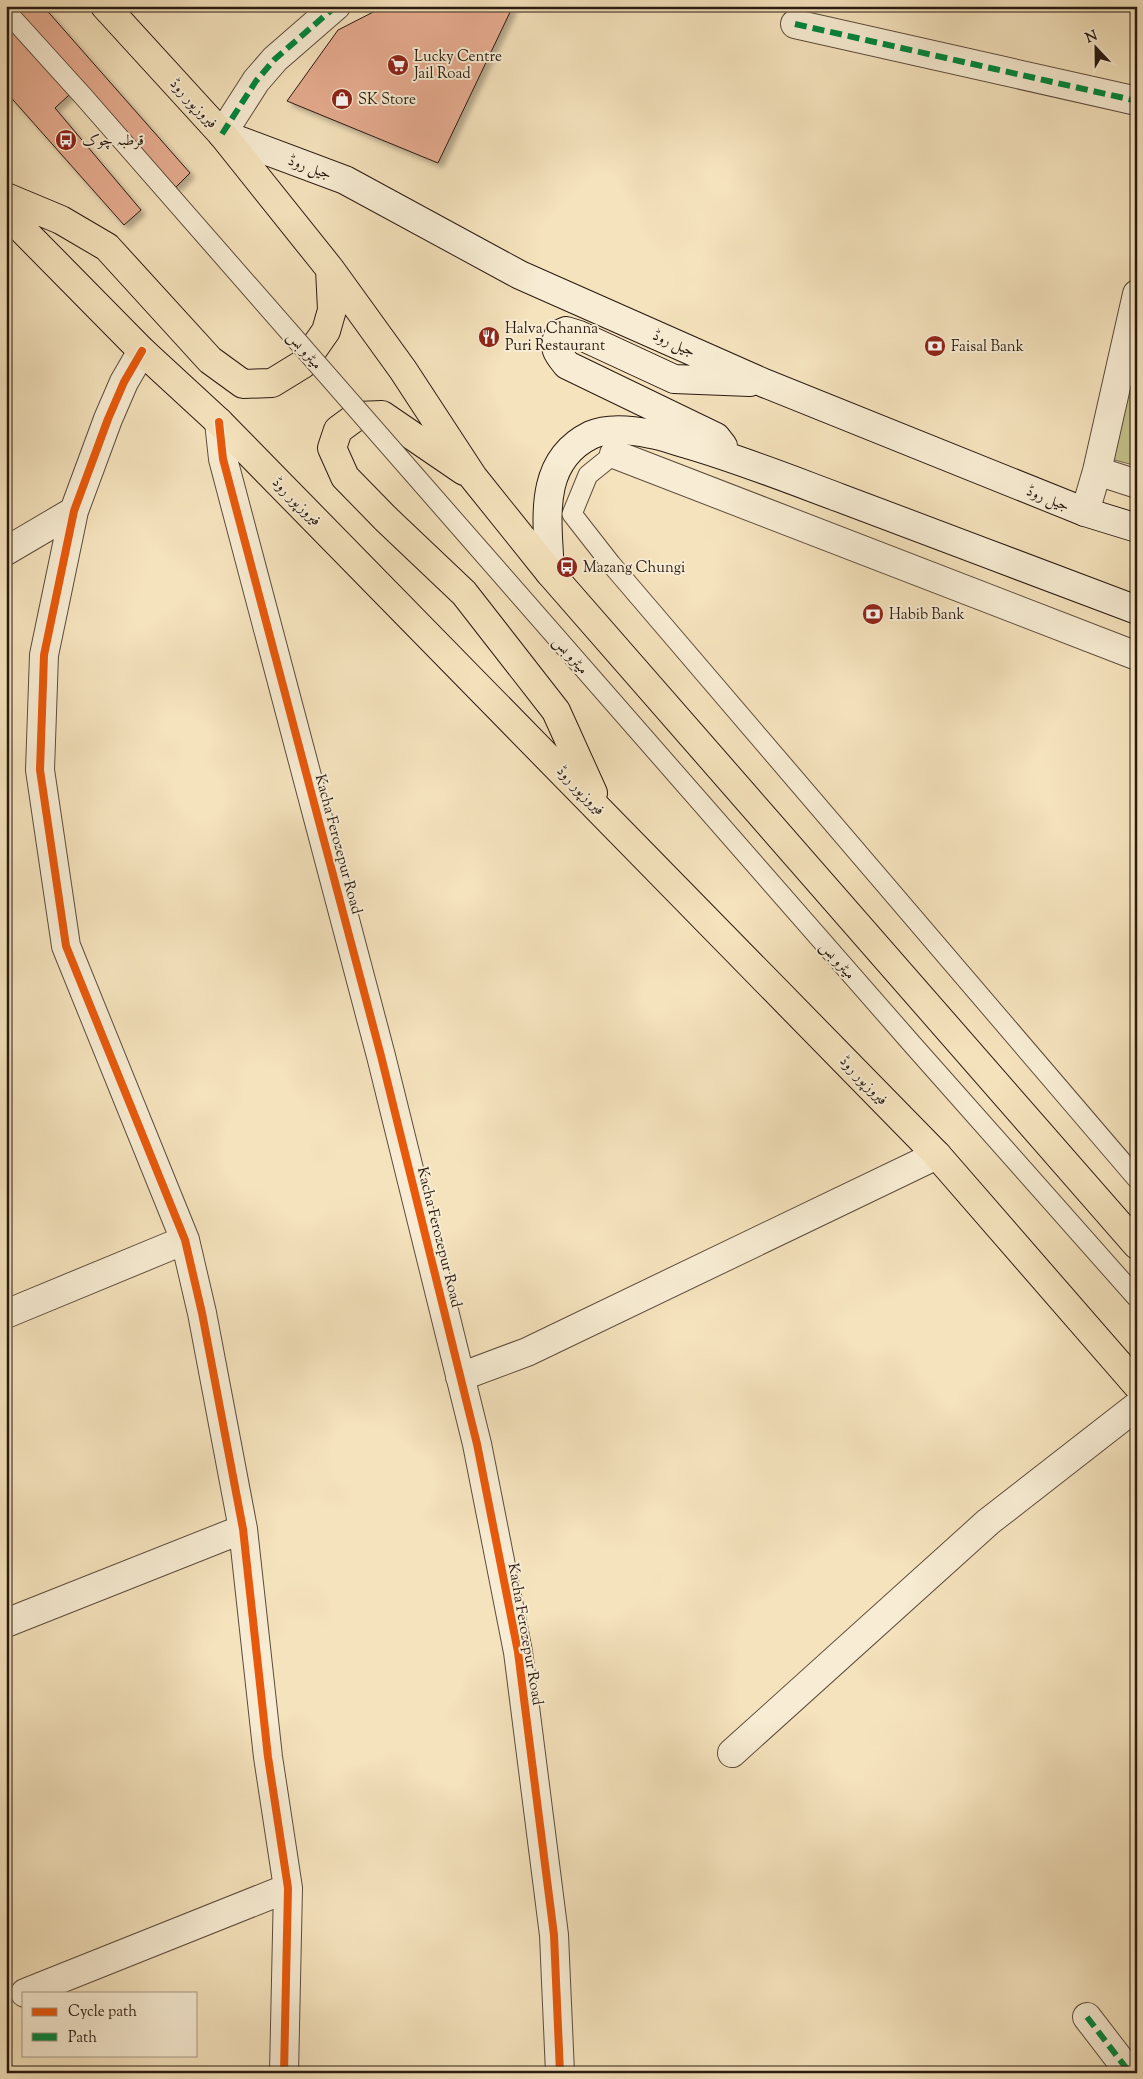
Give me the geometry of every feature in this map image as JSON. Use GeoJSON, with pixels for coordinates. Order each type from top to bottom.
{"type":"FeatureCollection","features":[{"type":"Feature","properties":{"kind":"main road","name":"فیروزپور روڈ"},"geometry":{"type":"LineString","coordinates":[[105,6],[222,134],[330,269],[403,370],[473,477],[550,573],[1137,1245]]}},
{"type":"Feature","properties":{"kind":"main road"},"geometry":{"type":"LineString","coordinates":[[6,197],[61,220],[107,247],[210,360],[243,384],[272,382],[303,364],[326,331],[332,310],[330,269]]}},
{"type":"Feature","properties":{"kind":"main road","name":"فیروزپور روڈ"},"geometry":{"type":"LineString","coordinates":[[6,213],[142,351],[219,422],[937,1155],[1137,1385]]}},
{"type":"Feature","properties":{"kind":"main road"},"geometry":{"type":"LineString","coordinates":[[473,477],[382,415],[357,416],[338,430],[332,448],[345,477],[464,593],[556,711],[601,810]]}},
{"type":"Feature","properties":{"kind":"street"},"geometry":{"type":"LineString","coordinates":[[222,134],[256,81],[275,59],[336,6]]}},
{"type":"Feature","properties":{"kind":"street"},"geometry":{"type":"LineString","coordinates":[[795,24],[1137,101]]}},
{"type":"Feature","properties":{"kind":"street","name":"جیل روڈ"},"geometry":{"type":"LineString","coordinates":[[222,134],[345,180],[520,275],[764,383],[1085,512],[1137,528]]}},
{"type":"Feature","properties":{"kind":"street"},"geometry":{"type":"LineString","coordinates":[[1085,512],[1097,471],[1137,294]]}},
{"type":"Feature","properties":{"kind":"street"},"geometry":{"type":"LineString","coordinates":[[732,457],[716,438],[567,365],[557,353],[555,343],[559,334],[566,331],[579,334],[674,379],[764,383]]}},
{"type":"Feature","properties":{"kind":"street"},"geometry":{"type":"LineString","coordinates":[[142,351],[124,382],[108,419],[74,511],[44,655],[40,770],[66,946],[185,1240],[202,1313],[243,1529],[268,1757],[288,1888],[284,2073]]}},
{"type":"Feature","properties":{"kind":"street","name":"Kacha Ferozepur Road"},"geometry":{"type":"LineString","coordinates":[[219,422],[223,459],[381,1056],[477,1444],[518,1652],[554,1935],[560,2073]]}},
{"type":"Feature","properties":{"kind":"street"},"geometry":{"type":"LineString","coordinates":[[550,573],[547,508],[554,472],[565,455],[576,444],[592,435],[606,431],[628,430],[652,434],[732,457],[1137,610]]}},
{"type":"Feature","properties":{"kind":"street"},"geometry":{"type":"LineString","coordinates":[[614,454],[1137,656]]}},
{"type":"Feature","properties":{"kind":"street"},"geometry":{"type":"LineString","coordinates":[[1097,471],[1137,484]]}},
{"type":"Feature","properties":{"kind":"street"},"geometry":{"type":"LineString","coordinates":[[6,551],[74,511]]}},
{"type":"Feature","properties":{"kind":"street"},"geometry":{"type":"LineString","coordinates":[[460,1377],[527,1352],[937,1155]]}},
{"type":"Feature","properties":{"kind":"street"},"geometry":{"type":"LineString","coordinates":[[6,1314],[185,1240]]}},
{"type":"Feature","properties":{"kind":"street"},"geometry":{"type":"LineString","coordinates":[[732,1753],[988,1522],[1137,1406]]}},
{"type":"Feature","properties":{"kind":"street"},"geometry":{"type":"LineString","coordinates":[[6,1623],[243,1529]]}},
{"type":"Feature","properties":{"kind":"street"},"geometry":{"type":"LineString","coordinates":[[27,1992],[288,1888]]}},
{"type":"Feature","properties":{"kind":"street"},"geometry":{"type":"LineString","coordinates":[[6,2000],[22,1994]]}},
{"type":"Feature","properties":{"kind":"street"},"geometry":{"type":"LineString","coordinates":[[1087,2018],[1130,2073]]}},
{"type":"Feature","properties":{"kind":"lane","name":"میٹرو بس"},"geometry":{"type":"LineString","coordinates":[[6,11],[90,104],[912,1044],[1137,1298]]}},
{"type":"Feature","properties":{"kind":"lane"},"geometry":{"type":"LineString","coordinates":[[614,454],[588,475],[572,514],[611,564],[1137,1179]]}},
{"type":"Feature","properties":{"kind":"shaded area"},"geometry":{"type":"Polygon","coordinates":[[[1137,337],[1137,466],[1111,459],[1137,337]]]}},
{"type":"Feature","properties":{"kind":"building","name":"قرطبہ چوک"},"geometry":{"type":"Polygon","coordinates":[[[6,6],[43,6],[190,173],[175,188],[81,84],[55,108],[141,210],[124,225],[6,92],[6,6]]]}},
{"type":"Feature","properties":{"kind":"building","name":"Lucky Centre Jail Road"},"geometry":{"type":"Polygon","coordinates":[[[385,6],[513,6],[438,163],[287,101],[338,30],[385,6]]]}},
{"type":"Feature","properties":{"kind":"marked path"},"geometry":{"type":"LineString","coordinates":[[222,134],[256,81],[275,59],[336,6]]}},
{"type":"Feature","properties":{"kind":"marked path"},"geometry":{"type":"LineString","coordinates":[[795,24],[1137,101]]}},
{"type":"Feature","properties":{"kind":"marked path"},"geometry":{"type":"LineString","coordinates":[[1087,2017],[1130,2073]]}},
{"type":"Feature","properties":{"kind":"cycle path"},"geometry":{"type":"LineString","coordinates":[[142,351],[124,382],[108,419],[74,511],[44,655],[40,770],[66,946],[185,1240],[202,1313],[243,1529],[268,1757],[288,1888],[284,2073]]}},
{"type":"Feature","properties":{"kind":"cycle path"},"geometry":{"type":"LineString","coordinates":[[219,422],[223,459],[381,1056],[477,1444],[518,1652],[554,1935],[560,2073]]}},
{"type":"Feature","properties":{"kind":"place","name":"Lucky Centre Jail Road"},"geometry":{"type":"Point","coordinates":[398,65]}},
{"type":"Feature","properties":{"kind":"place","name":"SK Store"},"geometry":{"type":"Point","coordinates":[342,99]}},
{"type":"Feature","properties":{"kind":"place","name":"قرطبہ چوک"},"geometry":{"type":"Point","coordinates":[66,140]}},
{"type":"Feature","properties":{"kind":"place","name":"Halva Channa Puri Restaurant"},"geometry":{"type":"Point","coordinates":[489,337]}},
{"type":"Feature","properties":{"kind":"place","name":"Faisal Bank"},"geometry":{"type":"Point","coordinates":[935,346]}},
{"type":"Feature","properties":{"kind":"place","name":"Mazang Chungi"},"geometry":{"type":"Point","coordinates":[567,567]}},
{"type":"Feature","properties":{"kind":"place","name":"Habib Bank"},"geometry":{"type":"Point","coordinates":[873,614]}}]}
